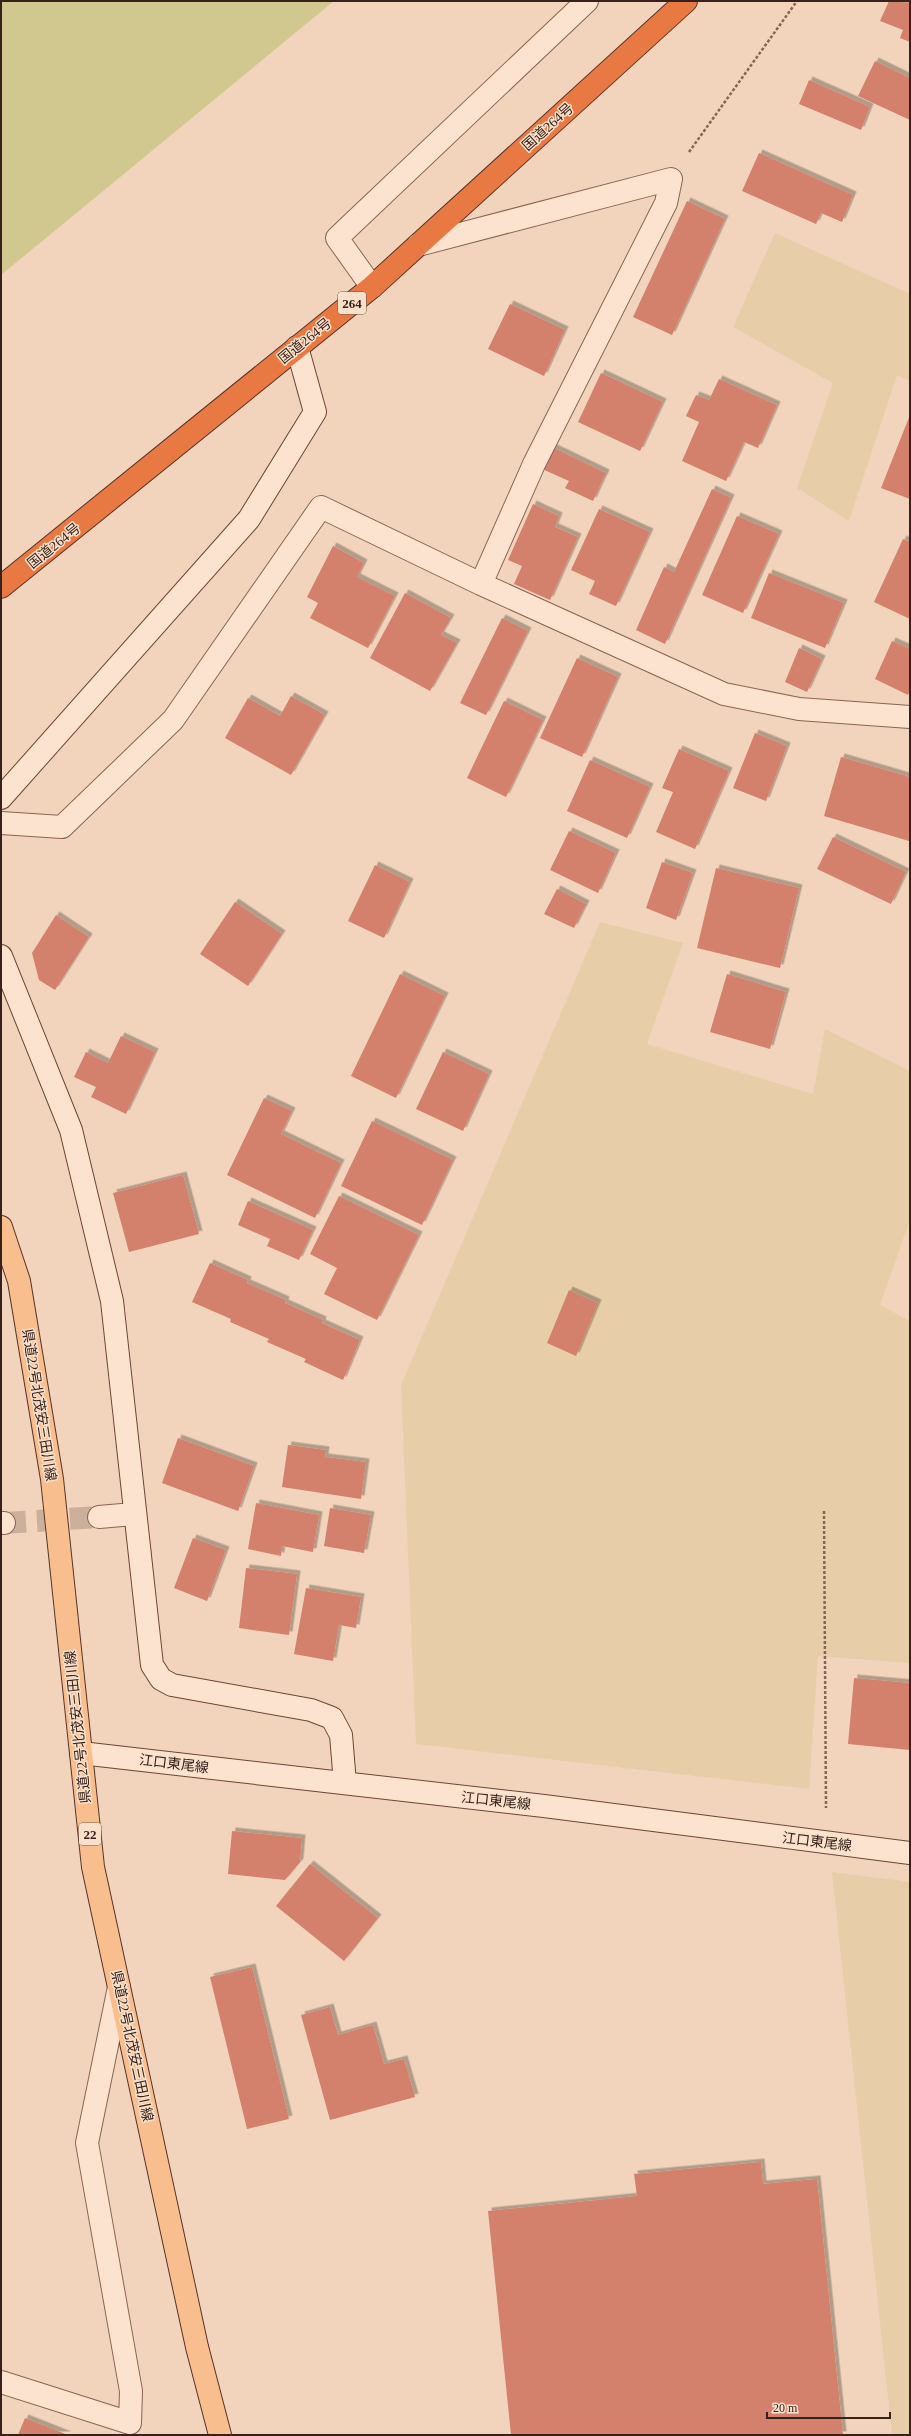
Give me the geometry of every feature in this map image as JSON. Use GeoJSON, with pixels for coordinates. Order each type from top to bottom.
{"type":"FeatureCollection","features":[{"type":"Feature","properties":{"kind":"highway","name":"国道264号"},"geometry":{"type":"LineString","coordinates":[[1,587],[372,287],[686,1]]}},
{"type":"Feature","properties":{"kind":"main road","name":"県道22号北茂安三田川線"},"geometry":{"type":"LineString","coordinates":[[1,1227],[19,1282],[52,1479],[93,1867],[197,2347],[220,2435]]}},
{"type":"Feature","properties":{"kind":"street"},"geometry":{"type":"LineString","coordinates":[[372,287],[337,238],[587,1]]}},
{"type":"Feature","properties":{"kind":"street"},"geometry":{"type":"LineString","coordinates":[[418,245],[671,179],[666,203],[534,464],[481,584]]}},
{"type":"Feature","properties":{"kind":"street"},"geometry":{"type":"LineString","coordinates":[[1,798],[249,519],[315,412],[297,347]]}},
{"type":"Feature","properties":{"kind":"street"},"geometry":{"type":"LineString","coordinates":[[1,823],[62,827],[173,720],[321,507],[481,584],[724,694],[799,709],[910,717]]}},
{"type":"Feature","properties":{"kind":"street"},"geometry":{"type":"LineString","coordinates":[[1,956],[71,1130],[110,1294],[152,1665],[160,1679],[172,1685],[311,1710],[332,1718],[341,1735],[345,1784]]}},
{"type":"Feature","properties":{"kind":"street"},"geometry":{"type":"LineString","coordinates":[[99,1517],[134,1514]]}},
{"type":"Feature","properties":{"kind":"street","name":"江口東尾線"},"geometry":{"type":"LineString","coordinates":[[82,1753],[544,1806],[910,1854]]}},
{"type":"Feature","properties":{"kind":"street"},"geometry":{"type":"LineString","coordinates":[[1,2382],[130,2423],[131,2391],[87,2143],[119,1987]]}},
{"type":"Feature","properties":{"kind":"path"},"geometry":{"type":"LineString","coordinates":[[671,179],[797,1]]}},
{"type":"Feature","properties":{"kind":"path"},"geometry":{"type":"LineString","coordinates":[[824,1511],[826,1843]]}},
{"type":"Feature","properties":{"kind":"shaded area"},"geometry":{"type":"Polygon","coordinates":[[[1,1],[334,1],[1,275],[1,1]]]}},
{"type":"Feature","properties":{"kind":"shaded area"},"geometry":{"type":"Polygon","coordinates":[[[775,233],[910,294],[910,381],[897,375],[849,521],[797,488],[833,383],[733,327],[775,233]]]}},
{"type":"Feature","properties":{"kind":"shaded area"},"geometry":{"type":"Polygon","coordinates":[[[600,922],[683,943],[647,1044],[813,1094],[825,1029],[910,1071],[910,1220],[880,1305],[910,1321],[910,1663],[818,1656],[809,1789],[416,1744],[401,1385],[600,922]]]}},
{"type":"Feature","properties":{"kind":"shaded area"},"geometry":{"type":"Polygon","coordinates":[[[832,1872],[910,1882],[910,2435],[892,2435],[832,1872]]]}},
{"type":"Feature","properties":{"kind":"building"},"geometry":{"type":"Polygon","coordinates":[[[889,1],[910,3],[910,42],[900,38],[903,30],[880,21],[889,1]]]}},
{"type":"Feature","properties":{"kind":"building"},"geometry":{"type":"Polygon","coordinates":[[[875,61],[910,78],[910,120],[858,96],[875,61]]]}},
{"type":"Feature","properties":{"kind":"building"},"geometry":{"type":"Polygon","coordinates":[[[809,80],[870,107],[861,130],[799,104],[809,80]]]}},
{"type":"Feature","properties":{"kind":"building"},"geometry":{"type":"Polygon","coordinates":[[[759,153],[853,195],[842,222],[821,213],[816,224],[742,191],[759,153]]]}},
{"type":"Feature","properties":{"kind":"building"},"geometry":{"type":"Polygon","coordinates":[[[687,201],[725,219],[672,335],[633,317],[687,201]]]}},
{"type":"Feature","properties":{"kind":"building"},"geometry":{"type":"Polygon","coordinates":[[[510,304],[565,330],[544,376],[488,349],[510,304]]]}},
{"type":"Feature","properties":{"kind":"building"},"geometry":{"type":"Polygon","coordinates":[[[601,373],[663,402],[640,451],[578,422],[601,373]]]}},
{"type":"Feature","properties":{"kind":"building"},"geometry":{"type":"Polygon","coordinates":[[[719,379],[777,405],[758,448],[744,442],[726,481],[682,461],[699,422],[686,416],[696,395],[709,400],[719,379]]]}},
{"type":"Feature","properties":{"kind":"building"},"geometry":{"type":"Polygon","coordinates":[[[910,415],[910,499],[881,488],[910,415]]]}},
{"type":"Feature","properties":{"kind":"building"},"geometry":{"type":"Polygon","coordinates":[[[552,447],[606,473],[593,501],[565,488],[569,481],[542,469],[552,447]]]}},
{"type":"Feature","properties":{"kind":"building"},"geometry":{"type":"Polygon","coordinates":[[[712,489],[731,498],[665,644],[636,630],[664,567],[674,572],[712,489]]]}},
{"type":"Feature","properties":{"kind":"building"},"geometry":{"type":"Polygon","coordinates":[[[533,504],[559,516],[555,527],[578,537],[550,600],[514,584],[522,566],[508,560],[533,504]]]}},
{"type":"Feature","properties":{"kind":"building"},"geometry":{"type":"Polygon","coordinates":[[[599,509],[650,532],[616,606],[589,594],[595,581],[571,570],[599,509]]]}},
{"type":"Feature","properties":{"kind":"building"},"geometry":{"type":"Polygon","coordinates":[[[737,516],[779,534],[743,613],[702,595],[737,516]]]}},
{"type":"Feature","properties":{"kind":"building"},"geometry":{"type":"Polygon","coordinates":[[[903,539],[910,542],[910,619],[874,602],[903,539]]]}},
{"type":"Feature","properties":{"kind":"building"},"geometry":{"type":"Polygon","coordinates":[[[333,546],[364,563],[357,577],[395,596],[368,648],[310,618],[318,603],[307,597],[333,546]]]}},
{"type":"Feature","properties":{"kind":"building"},"geometry":{"type":"Polygon","coordinates":[[[769,573],[844,603],[825,648],[751,618],[769,573]]]}},
{"type":"Feature","properties":{"kind":"building"},"geometry":{"type":"Polygon","coordinates":[[[405,593],[451,618],[441,635],[457,643],[430,691],[370,658],[405,593]]]}},
{"type":"Feature","properties":{"kind":"building"},"geometry":{"type":"Polygon","coordinates":[[[502,618],[528,631],[486,715],[460,703],[502,618]]]}},
{"type":"Feature","properties":{"kind":"building"},"geometry":{"type":"Polygon","coordinates":[[[892,641],[910,649],[910,690],[908,695],[875,679],[892,641]]]}},
{"type":"Feature","properties":{"kind":"building"},"geometry":{"type":"Polygon","coordinates":[[[799,648],[822,659],[807,692],[785,682],[799,648]]]}},
{"type":"Feature","properties":{"kind":"building"},"geometry":{"type":"Polygon","coordinates":[[[577,658],[618,677],[582,757],[540,738],[577,658]]]}},
{"type":"Feature","properties":{"kind":"building"},"geometry":{"type":"Polygon","coordinates":[[[291,696],[325,715],[291,775],[225,738],[248,698],[280,716],[291,696]]]}},
{"type":"Feature","properties":{"kind":"building"},"geometry":{"type":"Polygon","coordinates":[[[504,701],[543,720],[506,797],[467,778],[504,701]]]}},
{"type":"Feature","properties":{"kind":"building"},"geometry":{"type":"Polygon","coordinates":[[[755,733],[787,746],[766,801],[733,788],[755,733]]]}},
{"type":"Feature","properties":{"kind":"building"},"geometry":{"type":"Polygon","coordinates":[[[679,749],[729,771],[695,849],[656,832],[673,792],[662,788],[679,749]]]}},
{"type":"Feature","properties":{"kind":"building"},"geometry":{"type":"Polygon","coordinates":[[[841,757],[910,777],[909,841],[824,816],[841,757]]]}},
{"type":"Feature","properties":{"kind":"building"},"geometry":{"type":"Polygon","coordinates":[[[590,760],[650,787],[627,838],[567,811],[590,760]]]}},
{"type":"Feature","properties":{"kind":"building"},"geometry":{"type":"Polygon","coordinates":[[[569,831],[616,853],[598,893],[550,870],[569,831]]]}},
{"type":"Feature","properties":{"kind":"building"},"geometry":{"type":"Polygon","coordinates":[[[833,837],[906,872],[891,904],[817,869],[833,837]]]}},
{"type":"Feature","properties":{"kind":"building"},"geometry":{"type":"Polygon","coordinates":[[[662,862],[693,873],[676,920],[646,908],[662,862]]]}},
{"type":"Feature","properties":{"kind":"building"},"geometry":{"type":"Polygon","coordinates":[[[375,865],[410,882],[384,938],[348,921],[375,865]]]}},
{"type":"Feature","properties":{"kind":"building"},"geometry":{"type":"Polygon","coordinates":[[[716,868],[799,888],[780,968],[697,948],[716,868]]]}},
{"type":"Feature","properties":{"kind":"building"},"geometry":{"type":"Polygon","coordinates":[[[557,889],[586,904],[574,928],[544,914],[557,889]]]}},
{"type":"Feature","properties":{"kind":"building"},"geometry":{"type":"Polygon","coordinates":[[[235,902],[282,934],[248,986],[200,954],[235,902]]]}},
{"type":"Feature","properties":{"kind":"building"},"geometry":{"type":"Polygon","coordinates":[[[56,915],[89,937],[55,990],[39,980],[32,953],[56,915]]]}},
{"type":"Feature","properties":{"kind":"building"},"geometry":{"type":"Polygon","coordinates":[[[400,974],[445,996],[396,1098],[351,1076],[400,974]]]}},
{"type":"Feature","properties":{"kind":"building"},"geometry":{"type":"Polygon","coordinates":[[[727,974],[786,992],[770,1049],[710,1032],[727,974]]]}},
{"type":"Feature","properties":{"kind":"building"},"geometry":{"type":"Polygon","coordinates":[[[121,1036],[155,1052],[126,1114],[91,1097],[96,1087],[74,1077],[86,1052],[108,1063],[121,1036]]]}},
{"type":"Feature","properties":{"kind":"building"},"geometry":{"type":"Polygon","coordinates":[[[443,1052],[489,1074],[463,1131],[416,1109],[443,1052]]]}},
{"type":"Feature","properties":{"kind":"building"},"geometry":{"type":"Polygon","coordinates":[[[264,1098],[292,1111],[281,1134],[341,1163],[315,1218],[227,1175],[264,1098]]]}},
{"type":"Feature","properties":{"kind":"building"},"geometry":{"type":"Polygon","coordinates":[[[372,1121],[453,1160],[422,1225],[341,1186],[372,1121]]]}},
{"type":"Feature","properties":{"kind":"building"},"geometry":{"type":"Polygon","coordinates":[[[183,1175],[199,1234],[129,1252],[113,1193],[183,1175]]]}},
{"type":"Feature","properties":{"kind":"building"},"geometry":{"type":"Polygon","coordinates":[[[339,1196],[419,1235],[377,1320],[324,1294],[337,1268],[310,1254],[339,1196]]]}},
{"type":"Feature","properties":{"kind":"building"},"geometry":{"type":"Polygon","coordinates":[[[248,1201],[313,1230],[299,1260],[267,1246],[270,1239],[238,1225],[248,1201]]]}},
{"type":"Feature","properties":{"kind":"building"},"geometry":{"type":"Polygon","coordinates":[[[210,1263],[248,1280],[247,1283],[286,1300],[285,1303],[323,1320],[322,1323],[360,1340],[343,1380],[304,1362],[306,1359],[267,1342],[269,1339],[230,1322],[231,1319],[192,1302],[210,1263]]]}},
{"type":"Feature","properties":{"kind":"building"},"geometry":{"type":"Polygon","coordinates":[[[569,1290],[598,1303],[576,1356],[547,1343],[569,1290]]]}},
{"type":"Feature","properties":{"kind":"building"},"geometry":{"type":"Polygon","coordinates":[[[178,1438],[254,1466],[238,1511],[162,1483],[178,1438]]]}},
{"type":"Feature","properties":{"kind":"building"},"geometry":{"type":"Polygon","coordinates":[[[288,1445],[326,1450],[325,1457],[366,1462],[361,1499],[282,1487],[288,1445]]]}},
{"type":"Feature","properties":{"kind":"building"},"geometry":{"type":"Polygon","coordinates":[[[256,1503],[319,1515],[313,1552],[282,1546],[281,1556],[248,1549],[256,1503]]]}},
{"type":"Feature","properties":{"kind":"building"},"geometry":{"type":"Polygon","coordinates":[[[330,1508],[371,1515],[364,1553],[324,1546],[330,1508]]]}},
{"type":"Feature","properties":{"kind":"building"},"geometry":{"type":"Polygon","coordinates":[[[193,1538],[226,1550],[207,1601],[174,1588],[193,1538]]]}},
{"type":"Feature","properties":{"kind":"building"},"geometry":{"type":"Polygon","coordinates":[[[246,1568],[297,1574],[289,1635],[239,1628],[246,1568]]]}},
{"type":"Feature","properties":{"kind":"building"},"geometry":{"type":"Polygon","coordinates":[[[306,1588],[361,1597],[356,1628],[339,1625],[333,1661],[294,1654],[306,1588]]]}},
{"type":"Feature","properties":{"kind":"building"},"geometry":{"type":"Polygon","coordinates":[[[854,1678],[910,1683],[910,1750],[848,1744],[854,1678]]]}},
{"type":"Feature","properties":{"kind":"building"},"geometry":{"type":"Polygon","coordinates":[[[232,1831],[302,1838],[300,1862],[285,1880],[228,1874],[232,1831]]]}},
{"type":"Feature","properties":{"kind":"building"},"geometry":{"type":"Polygon","coordinates":[[[310,1864],[378,1918],[344,1961],[276,1906],[310,1864]]]}},
{"type":"Feature","properties":{"kind":"building"},"geometry":{"type":"Polygon","coordinates":[[[252,1967],[289,2119],[247,2129],[210,1977],[252,1967]]]}},
{"type":"Feature","properties":{"kind":"building"},"geometry":{"type":"Polygon","coordinates":[[[330,2007],[338,2035],[373,2025],[384,2064],[404,2059],[415,2097],[330,2120],[301,2015],[330,2007]]]}},
{"type":"Feature","properties":{"kind":"building"},"geometry":{"type":"Polygon","coordinates":[[[761,2162],[763,2184],[817,2179],[843,2435],[511,2435],[488,2211],[637,2196],[634,2174],[761,2162]]]}},
{"type":"Feature","properties":{"kind":"building"},"geometry":{"type":"Polygon","coordinates":[[[25,2418],[68,2435],[18,2435],[25,2418]]]}},
{"type":"Feature","properties":{"kind":"tunnel"},"geometry":{"type":"LineString","coordinates":[[4,1523],[99,1517]]}}]}
